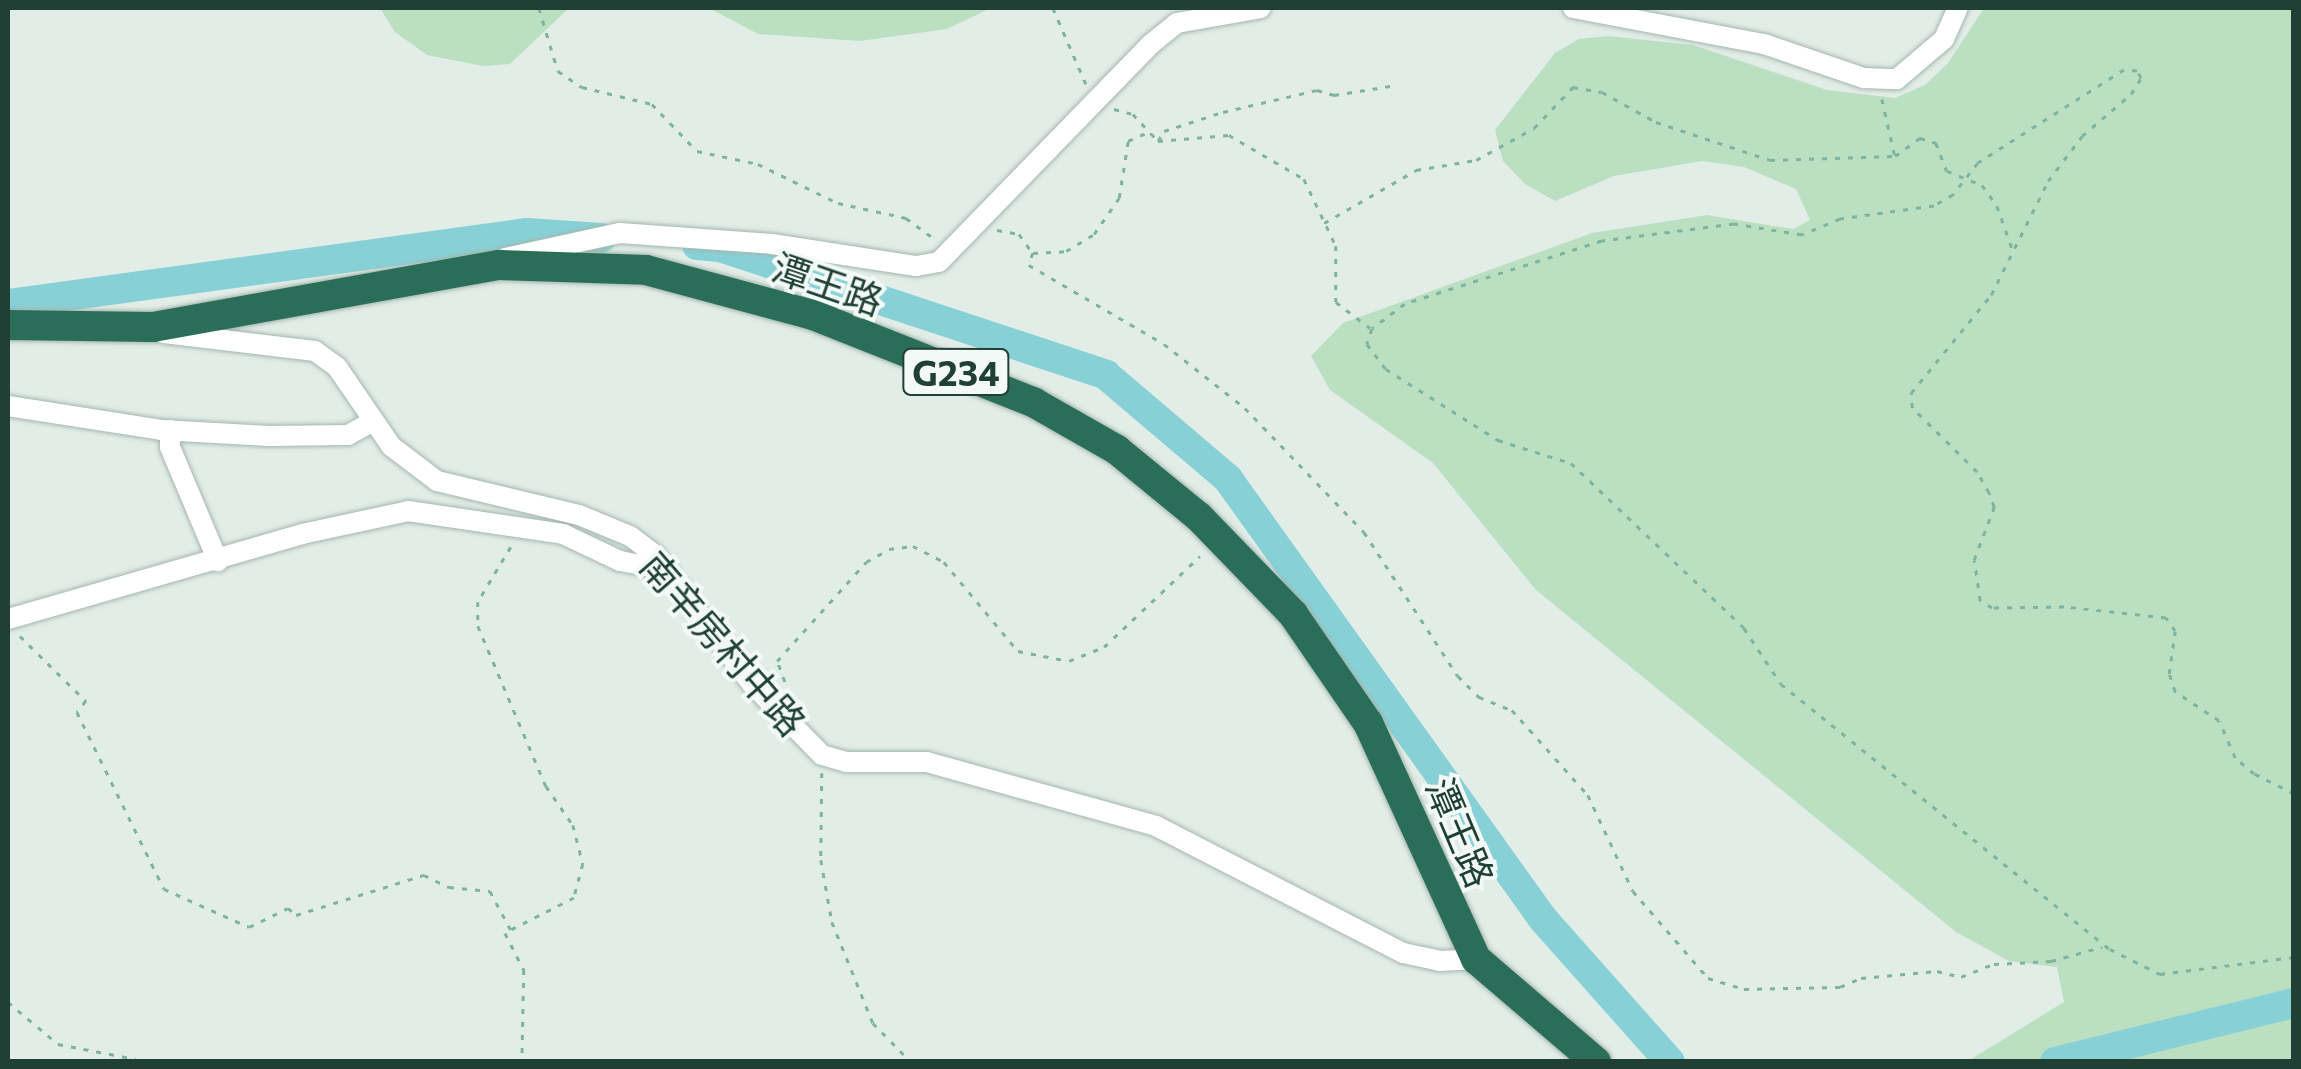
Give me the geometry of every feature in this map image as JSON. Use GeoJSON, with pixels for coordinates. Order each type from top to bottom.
{"type":"FeatureCollection","features":[{"type":"Feature","properties":{"kind":"highway","name":"潭王路"},"geometry":{"type":"LineString","coordinates":[[8,325],[116,328],[230,317],[499,265],[646,270],[813,315],[1033,402],[1118,450],[1220,538],[1333,665],[1368,723],[1476,959],[1596,1062]]}},
{"type":"Feature","properties":{"kind":"street"},"geometry":{"type":"LineString","coordinates":[[446,274],[546,247],[620,233],[752,242],[916,266],[950,252],[1177,23],[1261,8]]}},
{"type":"Feature","properties":{"kind":"street"},"geometry":{"type":"LineString","coordinates":[[1573,8],[1764,44],[1877,78],[1897,79],[1918,66],[1944,38],[1958,8]]}},
{"type":"Feature","properties":{"kind":"street","name":"南辛房村中路"},"geometry":{"type":"LineString","coordinates":[[116,328],[315,350],[336,367],[370,423],[437,481],[580,515],[630,536],[668,570],[752,684],[822,755],[846,762],[927,762],[966,770],[1156,826],[1403,953],[1440,962],[1476,959]]}},
{"type":"Feature","properties":{"kind":"street"},"geometry":{"type":"LineString","coordinates":[[8,406],[170,430],[348,435],[370,423]]}},
{"type":"Feature","properties":{"kind":"street"},"geometry":{"type":"LineString","coordinates":[[170,430],[170,447],[218,560]]}},
{"type":"Feature","properties":{"kind":"street"},"geometry":{"type":"LineString","coordinates":[[8,622],[218,560],[408,512],[528,527],[668,570]]}},
{"type":"Feature","properties":{"kind":"path"},"geometry":{"type":"LineString","coordinates":[[539,8],[558,71],[582,87],[652,104],[697,151],[758,164],[838,203],[906,218],[950,252]]}},
{"type":"Feature","properties":{"kind":"path"},"geometry":{"type":"LineString","coordinates":[[1052,8],[1094,105],[1133,114],[1158,141]]}},
{"type":"Feature","properties":{"kind":"path"},"geometry":{"type":"LineString","coordinates":[[2294,794],[2254,774],[2235,758],[2219,720],[2175,692],[2169,674],[2176,631],[2166,618],[2064,607],[1992,608],[1980,601],[1974,560],[1994,507],[1990,492],[1977,472],[1919,420],[1911,393],[1991,295],[2048,181],[2082,136],[2131,94],[2141,78],[2137,71],[2124,70],[1978,163],[1934,206],[1840,219],[1802,235],[1734,224],[1602,241],[1406,304],[1372,328],[1367,344],[1386,369],[1498,440],[1571,463],[1744,628],[1782,684],[2106,946],[2160,974],[2294,956]]}},
{"type":"Feature","properties":{"kind":"path"},"geometry":{"type":"LineString","coordinates":[[1877,78],[1895,156]]}},
{"type":"Feature","properties":{"kind":"path"},"geometry":{"type":"LineString","coordinates":[[1158,141],[1164,131],[1223,112],[1318,90],[1334,95],[1390,86]]}},
{"type":"Feature","properties":{"kind":"path"},"geometry":{"type":"LineString","coordinates":[[1324,223],[1416,170],[1476,160],[1534,128],[1573,87],[1602,92],[1656,122],[1770,160],[1895,156],[1920,138],[1936,143],[1947,171],[1982,185],[1997,206],[2014,250]]}},
{"type":"Feature","properties":{"kind":"path"},"geometry":{"type":"LineString","coordinates":[[1033,252],[1066,251],[1094,234],[1118,198],[1128,142],[1150,132]]}},
{"type":"Feature","properties":{"kind":"path"},"geometry":{"type":"LineString","coordinates":[[1158,141],[1229,135],[1304,180],[1338,255],[1336,302],[1372,328]]}},
{"type":"Feature","properties":{"kind":"path"},"geometry":{"type":"LineString","coordinates":[[986,218],[1000,233],[1019,234],[1033,252]]}},
{"type":"Feature","properties":{"kind":"path"},"geometry":{"type":"LineString","coordinates":[[1033,252],[1029,265],[1164,344],[1245,408],[1364,532],[1458,676],[1479,697],[1512,710],[1588,795],[1633,891],[1708,978],[1744,989],[1840,987],[1924,972],[1961,977],[1994,964],[2051,960],[2106,946]]}},
{"type":"Feature","properties":{"kind":"path"},"geometry":{"type":"LineString","coordinates":[[522,1062],[524,970],[505,933],[574,898],[583,864],[573,825],[546,786],[478,626],[478,602],[496,564],[528,527]]}},
{"type":"Feature","properties":{"kind":"path"},"geometry":{"type":"LineString","coordinates":[[790,696],[777,661],[866,562],[889,549],[913,546],[944,562],[1018,650],[1069,661],[1104,647],[1220,538]]}},
{"type":"Feature","properties":{"kind":"path"},"geometry":{"type":"LineString","coordinates":[[8,622],[86,700],[78,712],[164,889],[249,927],[288,908],[296,915],[424,875],[449,887],[490,891],[511,930]]}},
{"type":"Feature","properties":{"kind":"path"},"geometry":{"type":"LineString","coordinates":[[822,755],[821,860],[832,922],[873,1023],[910,1062]]}},
{"type":"Feature","properties":{"kind":"path"},"geometry":{"type":"LineString","coordinates":[[8,1002],[58,1044],[136,1059]]}},
{"type":"Feature","properties":{"kind":"green space"},"geometry":{"type":"Polygon","coordinates":[[[380,8],[569,8],[510,64],[483,66],[427,55],[395,32],[380,8]]]}},
{"type":"Feature","properties":{"kind":"green space"},"geometry":{"type":"Polygon","coordinates":[[[709,8],[991,8],[947,29],[860,41],[758,34],[709,8]]]}},
{"type":"Feature","properties":{"kind":"green space"},"geometry":{"type":"Polygon","coordinates":[[[1984,8],[2293,8],[2293,1061],[1968,1061],[2064,1002],[2057,967],[2009,961],[1956,932],[1536,590],[1433,463],[1330,390],[1311,356],[1343,323],[1592,233],[1707,215],[1793,229],[1810,220],[1796,189],[1744,167],[1702,161],[1614,176],[1555,201],[1525,184],[1503,161],[1495,130],[1555,53],[1579,39],[1608,36],[1693,45],[1827,90],[1895,98],[1925,85],[1948,63],[1984,8]]]}},
{"type":"Feature","properties":{"kind":"waterway"},"geometry":{"type":"LineString","coordinates":[[8,304],[527,233],[601,238]]}},
{"type":"Feature","properties":{"kind":"waterway"},"geometry":{"type":"LineString","coordinates":[[697,245],[720,247],[1106,375],[1228,479],[1543,919],[1670,1062]]}},
{"type":"Feature","properties":{"kind":"waterway"},"geometry":{"type":"LineString","coordinates":[[2055,1062],[2294,1003]]}}]}
